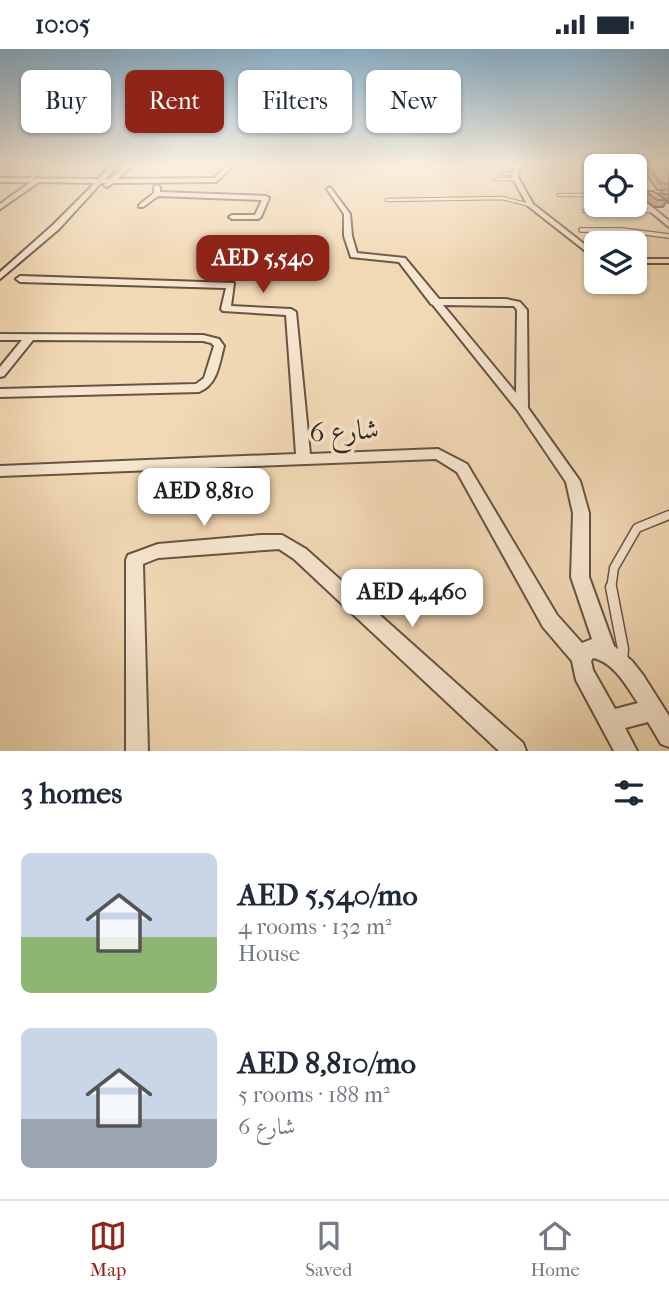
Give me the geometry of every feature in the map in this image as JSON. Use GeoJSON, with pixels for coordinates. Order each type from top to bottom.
{"type":"FeatureCollection","features":[{"type":"Feature","properties":{"kind":"street"},"geometry":{"type":"LineString","coordinates":[[0,277],[57,226],[82,198]]}},
{"type":"Feature","properties":{"kind":"street"},"geometry":{"type":"LineString","coordinates":[[141,206],[152,198]]}},
{"type":"Feature","properties":{"kind":"street"},"geometry":{"type":"LineString","coordinates":[[232,217],[258,217],[266,198],[259,198]]}},
{"type":"Feature","properties":{"kind":"street"},"geometry":{"type":"LineString","coordinates":[[336,198],[347,214],[348,236],[354,255],[402,260],[522,408],[568,471],[578,491],[581,513],[580,577],[614,657],[669,736]]}},
{"type":"Feature","properties":{"kind":"street"},"geometry":{"type":"LineString","coordinates":[[527,198],[530,205],[584,248]]}},
{"type":"Feature","properties":{"kind":"street"},"geometry":{"type":"LineString","coordinates":[[647,206],[669,225]]}},
{"type":"Feature","properties":{"kind":"street"},"geometry":{"type":"LineString","coordinates":[[653,211],[669,211]]}},
{"type":"Feature","properties":{"kind":"street"},"geometry":{"type":"LineString","coordinates":[[647,261],[669,261]]}},
{"type":"Feature","properties":{"kind":"street"},"geometry":{"type":"LineString","coordinates":[[20,279],[232,285],[226,309],[290,313],[303,458]]}},
{"type":"Feature","properties":{"kind":"street"},"geometry":{"type":"LineString","coordinates":[[434,302],[506,302],[517,304],[522,310],[522,408]]}},
{"type":"Feature","properties":{"kind":"street"},"geometry":{"type":"LineString","coordinates":[[0,337],[203,338],[215,341],[219,346],[209,380],[199,388],[0,393]]}},
{"type":"Feature","properties":{"kind":"street"},"geometry":{"type":"LineString","coordinates":[[0,374],[30,337]]}},
{"type":"Feature","properties":{"kind":"street","name":"شارع 6"},"geometry":{"type":"LineString","coordinates":[[0,471],[429,453],[456,462],[467,475],[550,621],[581,657]]}},
{"type":"Feature","properties":{"kind":"street"},"geometry":{"type":"LineString","coordinates":[[137,751],[134,560],[158,551],[282,542],[300,554],[515,751]]}},
{"type":"Feature","properties":{"kind":"street"},"geometry":{"type":"LineString","coordinates":[[614,657],[590,648],[581,657],[583,673],[626,751]]}},
{"type":"Feature","properties":{"kind":"street"},"geometry":{"type":"LineString","coordinates":[[609,721],[652,710]]}},
{"type":"Feature","properties":{"kind":"lane"},"geometry":{"type":"LineString","coordinates":[[387,200],[502,198],[530,205]]}},
{"type":"Feature","properties":{"kind":"lane"},"geometry":{"type":"LineString","coordinates":[[647,211],[653,211]]}},
{"type":"Feature","properties":{"kind":"lane"},"geometry":{"type":"LineString","coordinates":[[581,230],[622,230],[669,236]]}},
{"type":"Feature","properties":{"kind":"lane"},"geometry":{"type":"LineString","coordinates":[[614,657],[623,649],[611,590],[614,568],[637,528],[669,515]]}}]}
